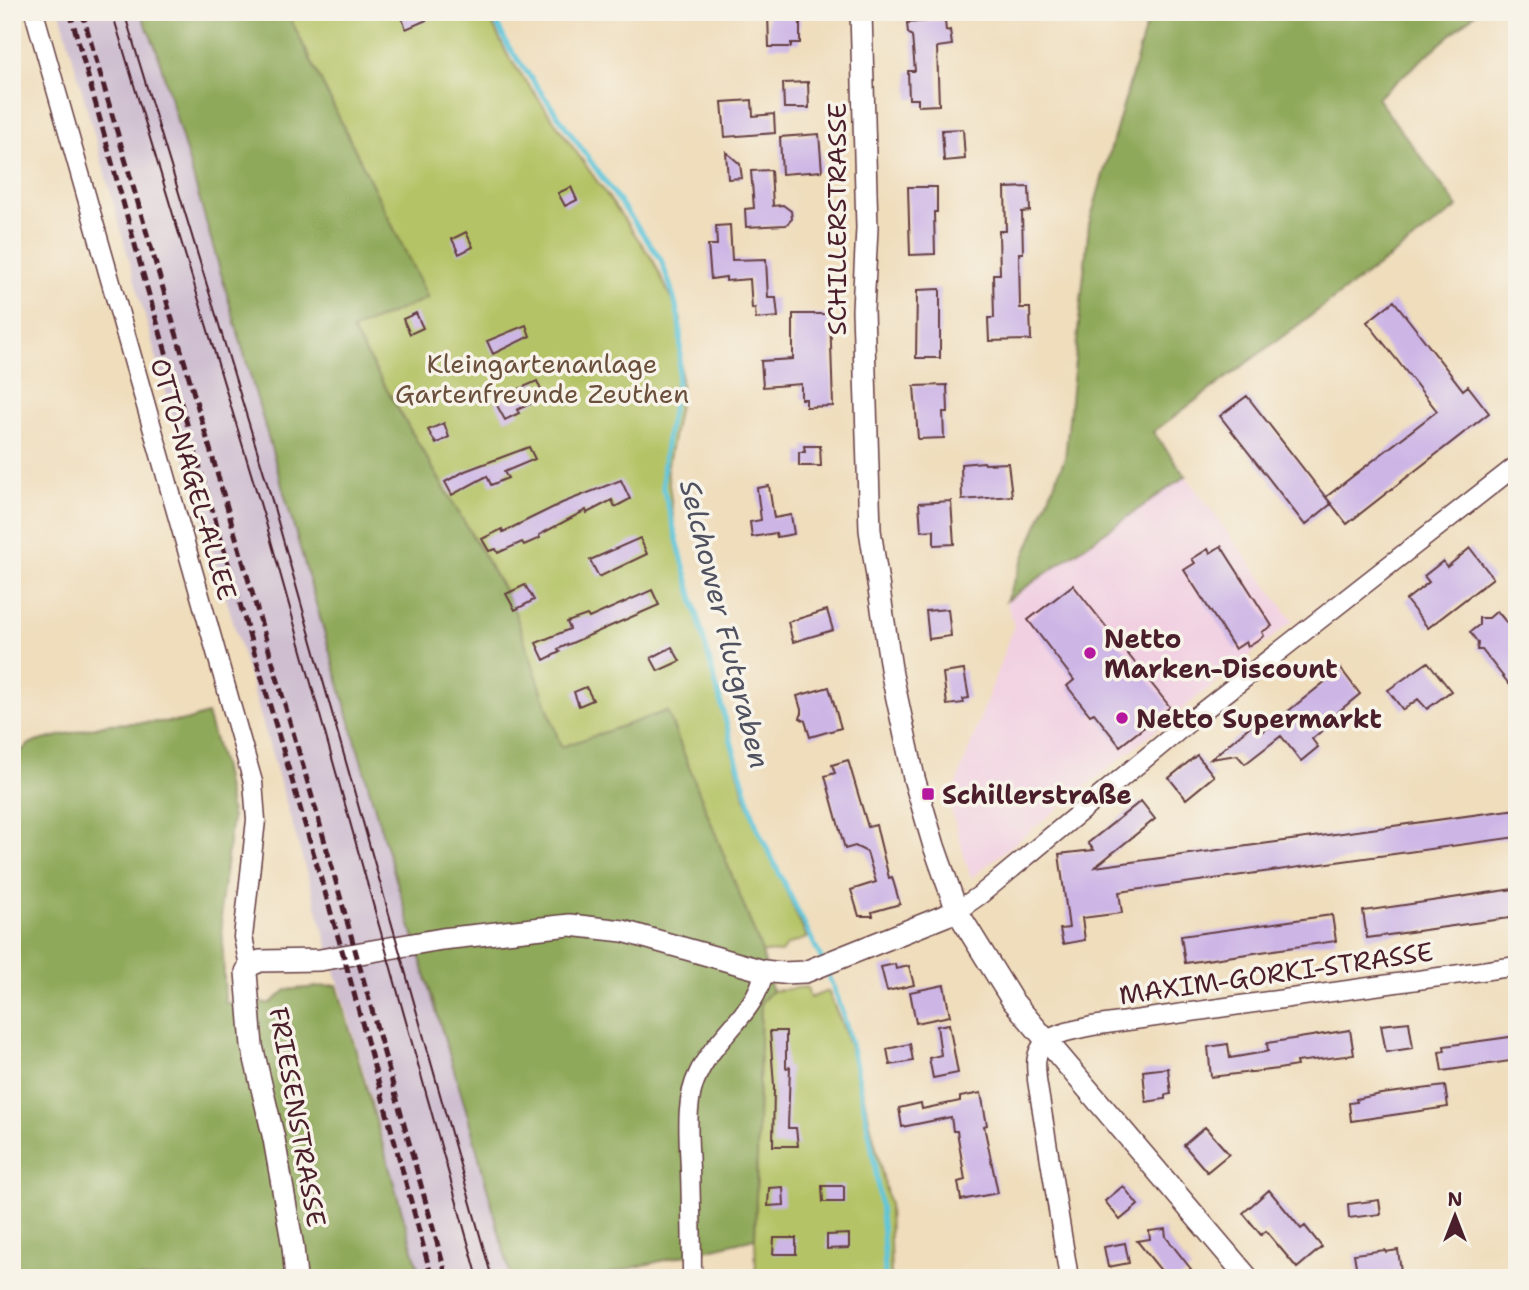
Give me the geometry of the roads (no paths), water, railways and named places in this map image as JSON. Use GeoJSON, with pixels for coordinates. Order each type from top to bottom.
{"type":"FeatureCollection","features":[{"type":"Feature","properties":{"kind":"street","name":"OTTO-NAGEL-ALLEE"},"geometry":{"type":"LineString","coordinates":[[34,12],[253,782],[256,820],[243,937],[249,967]]}},
{"type":"Feature","properties":{"kind":"street","name":"SCHILLERSTRASSE"},"geometry":{"type":"LineString","coordinates":[[860,12],[867,228],[863,310],[870,530],[891,666],[914,778],[938,860],[957,911],[1012,1000],[1248,1278]]}},
{"type":"Feature","properties":{"kind":"street"},"geometry":{"type":"LineString","coordinates":[[249,967],[260,961],[320,960],[442,939],[570,925],[623,931],[764,971],[805,972],[846,957],[957,911],[980,895],[1222,696],[1517,465]]}},
{"type":"Feature","properties":{"kind":"street","name":"MAXIM-GORKI-STRASSE"},"geometry":{"type":"LineString","coordinates":[[1045,1041],[1063,1033],[1101,1024],[1517,966]]}},
{"type":"Feature","properties":{"kind":"street","name":"FRIESENSTRASSE"},"geometry":{"type":"LineString","coordinates":[[249,967],[246,972],[252,1046],[276,1153],[296,1278]]}},
{"type":"Feature","properties":{"kind":"street"},"geometry":{"type":"LineString","coordinates":[[692,1278],[689,1112],[697,1075],[713,1049],[754,999],[762,984],[764,971]]}},
{"type":"Feature","properties":{"kind":"street"},"geometry":{"type":"LineString","coordinates":[[1045,1041],[1037,1057],[1037,1080],[1069,1278]]}},
{"type":"Feature","properties":{"kind":"waterway","name":"Selchower Flutgraben"},"geometry":{"type":"LineString","coordinates":[[491,12],[508,46],[660,258],[669,281],[678,313],[681,341],[663,467],[663,488],[757,828],[822,960]]}},
{"type":"Feature","properties":{"kind":"waterway","name":"Selchower Flutgraben"},"geometry":{"type":"LineString","coordinates":[[826,969],[847,1029],[866,1115],[880,1207],[885,1278]]}},
{"type":"Feature","properties":{"kind":"tram line"},"geometry":{"type":"LineString","coordinates":[[112,12],[266,523],[478,1278]]}},
{"type":"Feature","properties":{"kind":"tram line"},"geometry":{"type":"LineString","coordinates":[[124,12],[267,483],[492,1278]]}},
{"type":"Feature","properties":{"kind":"railway"},"geometry":{"type":"LineString","coordinates":[[70,12],[147,288],[344,957],[432,1278]]}},
{"type":"Feature","properties":{"kind":"railway"},"geometry":{"type":"LineString","coordinates":[[82,12],[317,814],[447,1278]]}},
{"type":"Feature","properties":{"kind":"place","name":"Netto Marken-Discount"},"geometry":{"type":"Point","coordinates":[1090,653]}},
{"type":"Feature","properties":{"kind":"place","name":"Netto Supermarkt"},"geometry":{"type":"Point","coordinates":[1122,718]}},
{"type":"Feature","properties":{"kind":"place","name":"Schillerstraße"},"geometry":{"type":"Point","coordinates":[928,794]}},
{"type":"Feature","properties":{"kind":"park label","name":"Kleingartenanlage Gartenfreunde Zeuthen"},"geometry":{"type":"Point","coordinates":[542,378]}}]}
